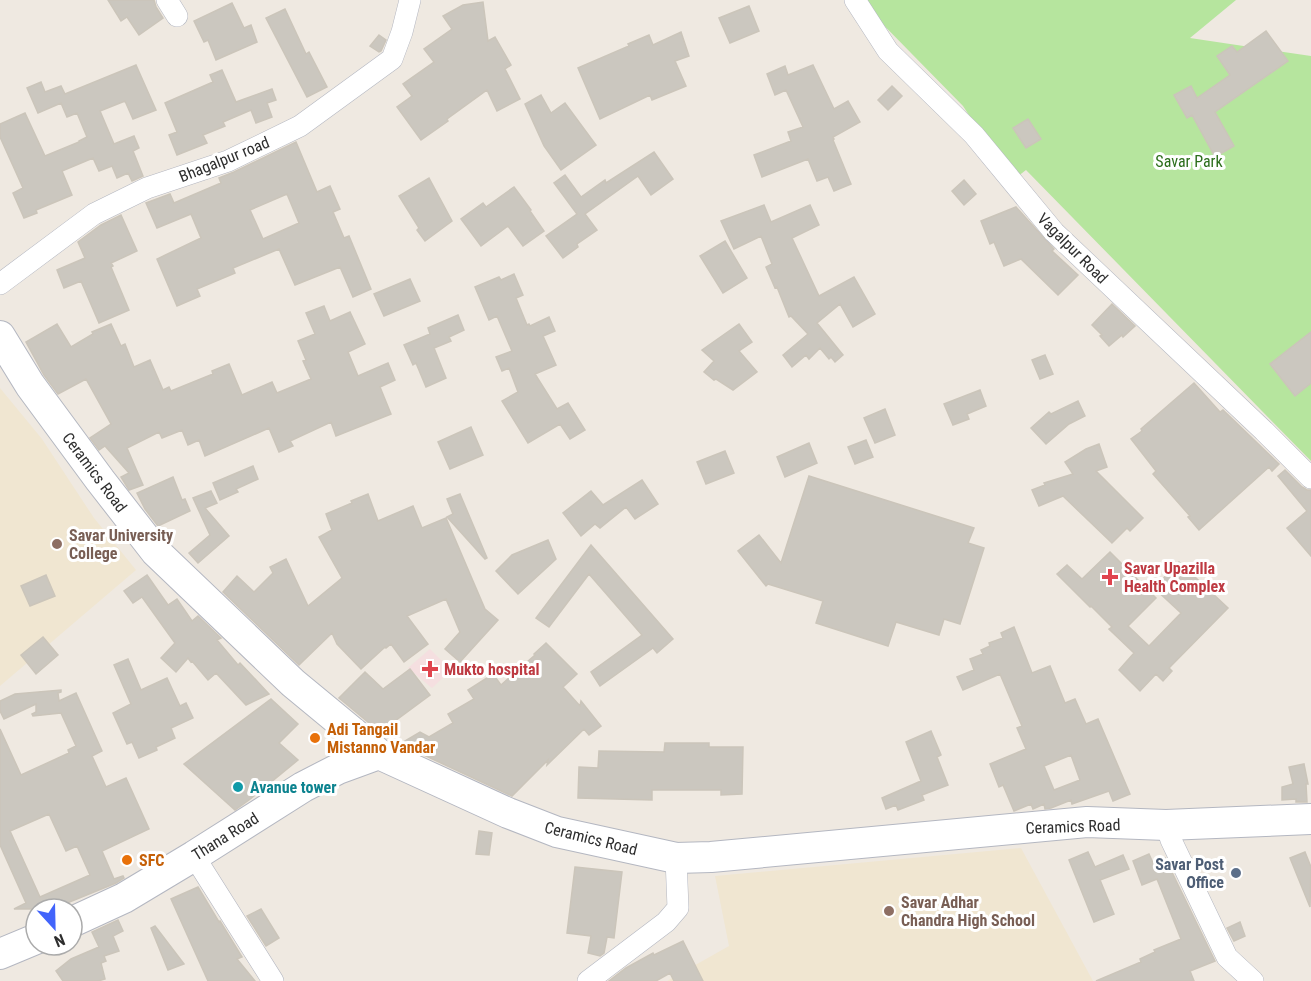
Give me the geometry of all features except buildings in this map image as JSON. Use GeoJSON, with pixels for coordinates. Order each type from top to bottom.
{"type":"FeatureCollection","features":[{"type":"Feature","properties":{"kind":"street","name":"Bhagalpur road"},"geometry":{"type":"LineString","coordinates":[[0,284],[94,214],[147,188],[228,161],[300,126],[392,59],[410,0]]}},
{"type":"Feature","properties":{"kind":"street","name":"Vagalpur Road"},"geometry":{"type":"LineString","coordinates":[[855,0],[888,51],[974,135],[1054,231],[1311,478]]}},
{"type":"Feature","properties":{"kind":"street","name":"Ceramics Road"},"geometry":{"type":"LineString","coordinates":[[0,336],[30,385],[156,552],[293,683],[379,754],[508,813],[557,832],[676,858],[711,857],[1087,822],[1166,825],[1311,819]]}},
{"type":"Feature","properties":{"kind":"street","name":"Thana Road"},"geometry":{"type":"LineString","coordinates":[[84,916],[124,898],[303,787],[338,769],[379,754]]}},
{"type":"Feature","properties":{"kind":"street"},"geometry":{"type":"LineString","coordinates":[[1166,825],[1227,957],[1253,981]]}},
{"type":"Feature","properties":{"kind":"street"},"geometry":{"type":"LineString","coordinates":[[194,856],[273,981]]}},
{"type":"Feature","properties":{"kind":"street"},"geometry":{"type":"LineString","coordinates":[[588,981],[666,922],[678,908],[676,858]]}},
{"type":"Feature","properties":{"kind":"street"},"geometry":{"type":"LineString","coordinates":[[0,954],[24,944]]}},
{"type":"Feature","properties":{"kind":"shaded area","name":"Savar University College"},"geometry":{"type":"Polygon","coordinates":[[[0,388],[42,439],[94,518],[136,570],[0,686],[0,388]]]}},
{"type":"Feature","properties":{"kind":"shaded area","name":"Mukto hospital"},"geometry":{"type":"Polygon","coordinates":[[[430,649],[451,670],[432,688],[408,668],[430,649]]]}},
{"type":"Feature","properties":{"kind":"shaded area","name":"Savar Adhar Chandra High School"},"geometry":{"type":"Polygon","coordinates":[[[1021,848],[1093,981],[667,981],[729,946],[715,876],[1021,848]]]}},
{"type":"Feature","properties":{"kind":"green space","name":"Savar Park"},"geometry":{"type":"Polygon","coordinates":[[[859,0],[1236,0],[1190,38],[1311,56],[1311,461],[1026,170],[1012,181],[963,106],[859,0]]]}},
{"type":"Feature","properties":{"kind":"place","name":"Savar University College"},"geometry":{"type":"Point","coordinates":[57,544]}},
{"type":"Feature","properties":{"kind":"place","name":"Savar Upazilla Health Complex"},"geometry":{"type":"Point","coordinates":[1110,577]}},
{"type":"Feature","properties":{"kind":"place","name":"Mukto hospital"},"geometry":{"type":"Point","coordinates":[430,669]}},
{"type":"Feature","properties":{"kind":"place","name":"Adi Tangail Mistanno Vandar"},"geometry":{"type":"Point","coordinates":[315,738]}},
{"type":"Feature","properties":{"kind":"place","name":"Avanue tower"},"geometry":{"type":"Point","coordinates":[238,787]}},
{"type":"Feature","properties":{"kind":"place","name":"SFC"},"geometry":{"type":"Point","coordinates":[127,860]}},
{"type":"Feature","properties":{"kind":"place","name":"Savar Post Office"},"geometry":{"type":"Point","coordinates":[1236,873]}},
{"type":"Feature","properties":{"kind":"place","name":"Savar Adhar Chandra High School"},"geometry":{"type":"Point","coordinates":[889,911]}}]}
